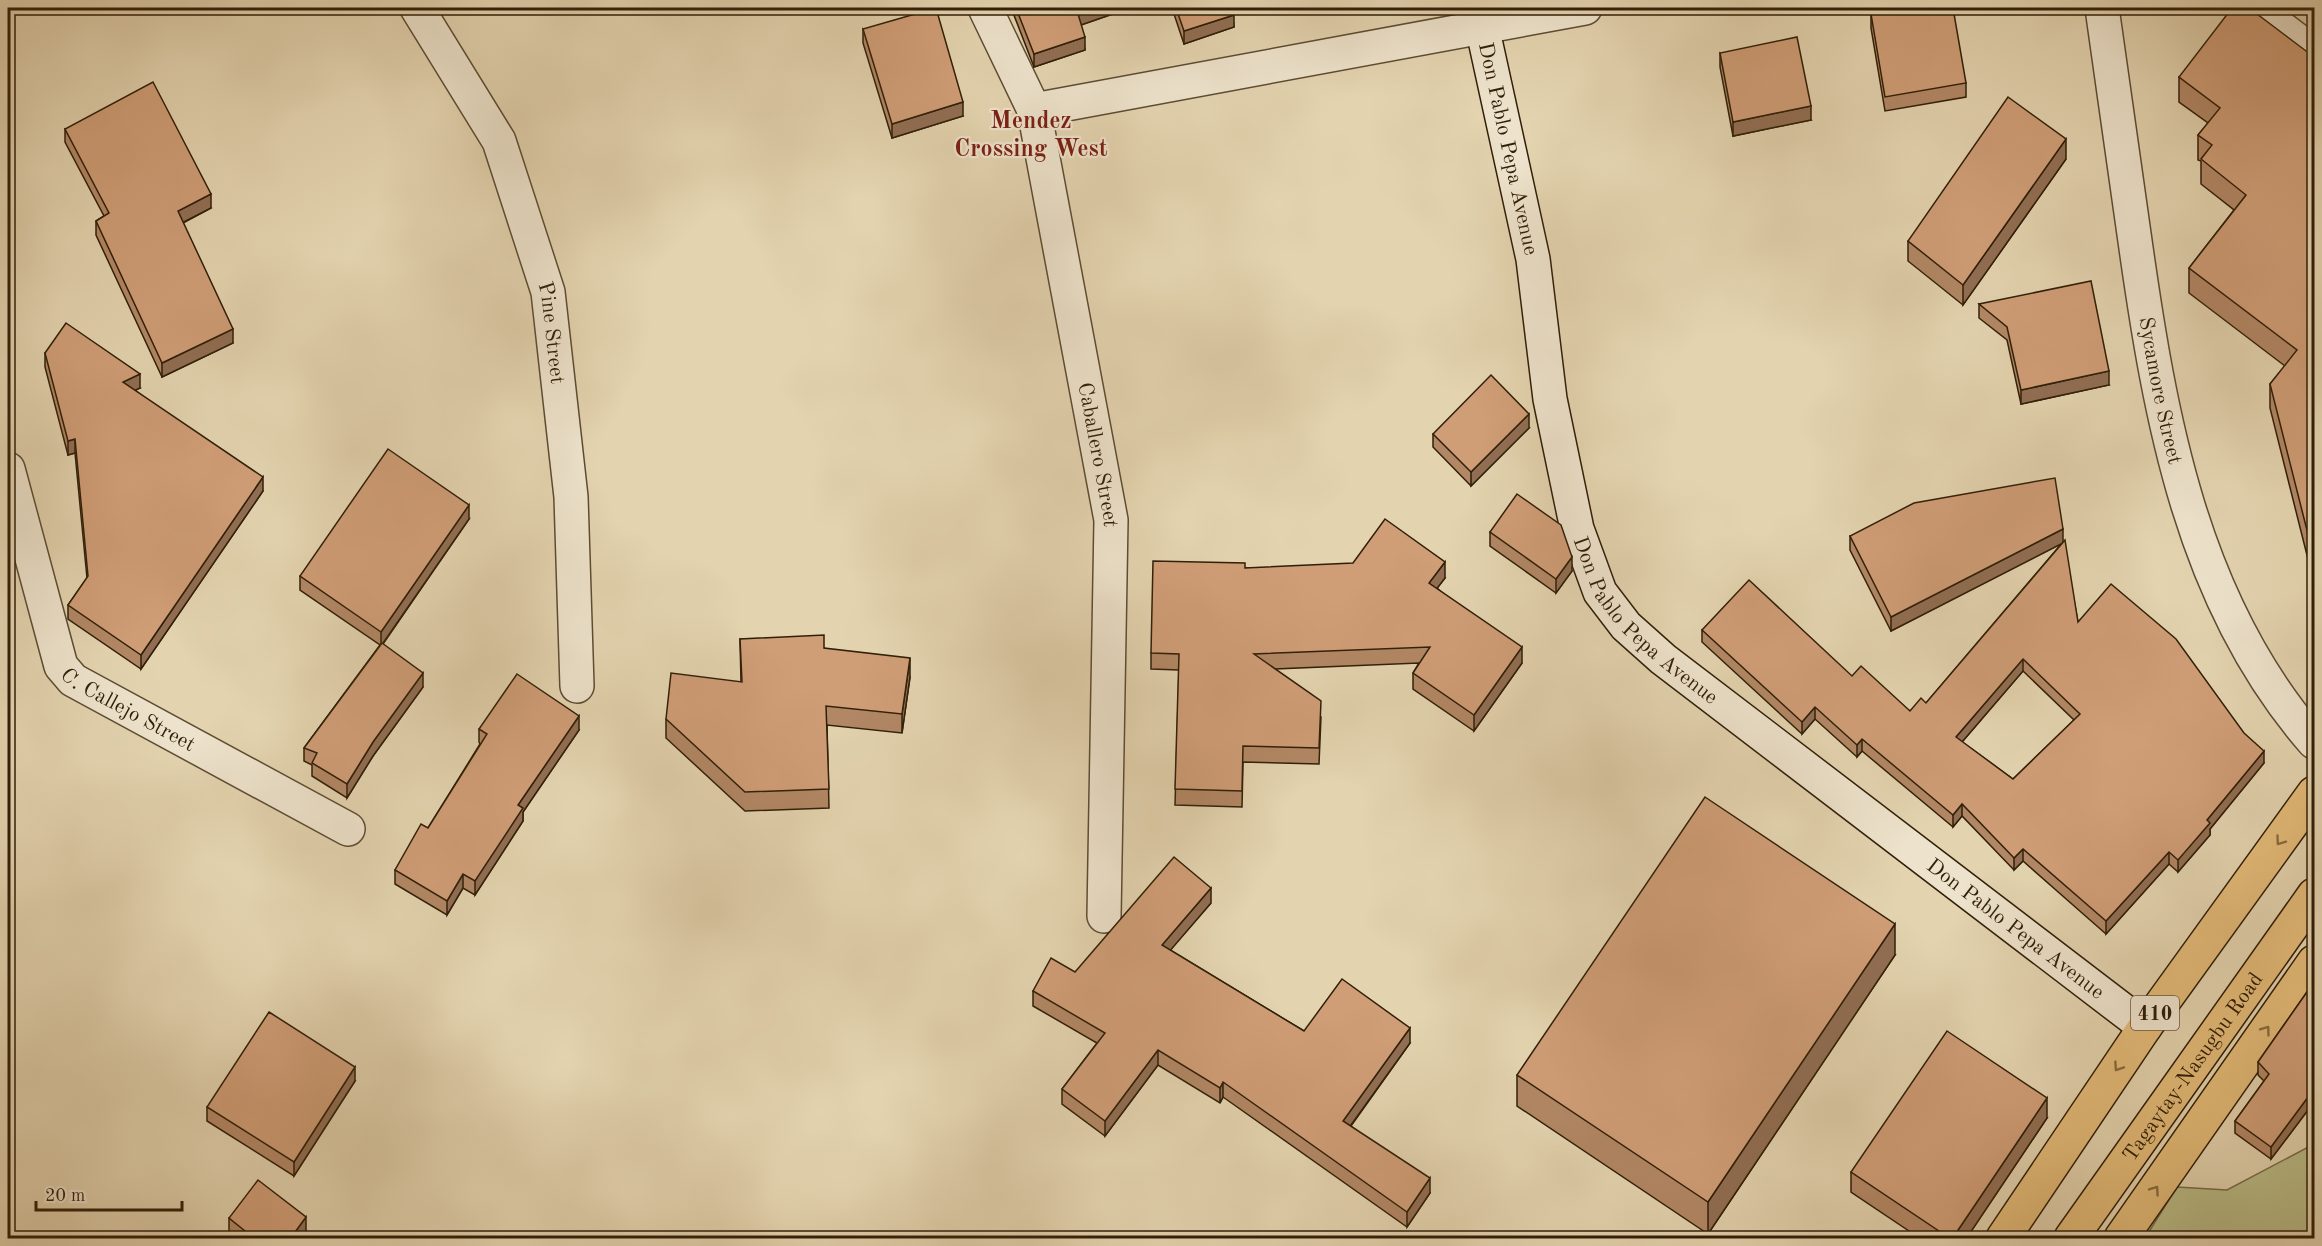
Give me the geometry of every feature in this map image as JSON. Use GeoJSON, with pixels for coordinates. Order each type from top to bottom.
{"type":"FeatureCollection","features":[{"type":"Feature","properties":{"kind":"main road","name":"410"},"geometry":{"type":"LineString","coordinates":[[2004,1239],[2145,1027],[2314,793]]}},
{"type":"Feature","properties":{"kind":"main road","name":"Tagaytay-Nasugbu Road"},"geometry":{"type":"LineString","coordinates":[[2071,1239],[2314,895]]}},
{"type":"Feature","properties":{"kind":"main road","name":"Tagaytay-Nasugbu Road"},"geometry":{"type":"LineString","coordinates":[[2121,1239],[2314,962]]}},
{"type":"Feature","properties":{"kind":"street","name":"Pine Street"},"geometry":{"type":"LineString","coordinates":[[417,8],[499,141],[548,292],[571,497],[577,686]]}},
{"type":"Feature","properties":{"kind":"street","name":"Caballero Street"},"geometry":{"type":"LineString","coordinates":[[985,8],[1034,110],[1111,520],[1104,916]]}},
{"type":"Feature","properties":{"kind":"street"},"geometry":{"type":"LineString","coordinates":[[1034,110],[1481,17],[1585,8]]}},
{"type":"Feature","properties":{"kind":"street","name":"Sycamore Street"},"geometry":{"type":"LineString","coordinates":[[2102,8],[2150,346],[2164,412],[2196,536],[2222,602],[2262,673],[2314,742]]}},
{"type":"Feature","properties":{"kind":"street"},"geometry":{"type":"LineString","coordinates":[[2255,8],[2314,53]]}},
{"type":"Feature","properties":{"kind":"street","name":"Don Pablo Pepa Avenue"},"geometry":{"type":"LineString","coordinates":[[1481,17],[1533,259],[1550,399],[1572,507],[1584,551],[1600,592],[1626,626],[1663,659],[2145,1027]]}},
{"type":"Feature","properties":{"kind":"street","name":"C. Callejo Street"},"geometry":{"type":"LineString","coordinates":[[8,470],[61,666],[73,680],[348,829]]}},
{"type":"Feature","properties":{"kind":"green space"},"geometry":{"type":"Polygon","coordinates":[[[2314,1144],[2314,1238],[2145,1238],[2177,1187],[2227,1190],[2314,1144]]]}},
{"type":"Feature","properties":{"kind":"building"},"geometry":{"type":"Polygon","coordinates":[[[936,8],[963,102],[892,124],[863,29],[936,8]]]}},
{"type":"Feature","properties":{"kind":"building"},"geometry":{"type":"Polygon","coordinates":[[[1016,8],[1095,8],[1078,14],[1085,37],[1034,54],[1016,8]]]}},
{"type":"Feature","properties":{"kind":"building"},"geometry":{"type":"Polygon","coordinates":[[[1176,8],[1232,8],[1234,15],[1184,31],[1176,8]]]}},
{"type":"Feature","properties":{"kind":"building"},"geometry":{"type":"Polygon","coordinates":[[[1910,8],[1953,8],[1966,83],[1885,97],[1871,14],[1910,8]]]}},
{"type":"Feature","properties":{"kind":"building"},"geometry":{"type":"Polygon","coordinates":[[[2232,8],[2249,8],[2314,57],[2314,558],[2270,384],[2297,350],[2189,268],[2246,195],[2201,159],[2212,145],[2198,135],[2220,108],[2179,77],[2232,8]]]}},
{"type":"Feature","properties":{"kind":"building"},"geometry":{"type":"Polygon","coordinates":[[[1797,37],[1811,106],[1733,122],[1720,53],[1797,37]]]}},
{"type":"Feature","properties":{"kind":"building"},"geometry":{"type":"Polygon","coordinates":[[[153,82],[211,194],[178,211],[233,329],[162,363],[96,221],[109,213],[65,129],[153,82]]]}},
{"type":"Feature","properties":{"kind":"building"},"geometry":{"type":"Polygon","coordinates":[[[2008,97],[2066,139],[1963,285],[1908,241],[2008,97]]]}},
{"type":"Feature","properties":{"kind":"building"},"geometry":{"type":"Polygon","coordinates":[[[2091,281],[2109,371],[2021,390],[2007,327],[1979,304],[2091,281]]]}},
{"type":"Feature","properties":{"kind":"building"},"geometry":{"type":"Polygon","coordinates":[[[66,323],[140,374],[123,382],[263,477],[141,655],[68,605],[88,576],[75,439],[68,441],[45,353],[66,323]]]}},
{"type":"Feature","properties":{"kind":"building"},"geometry":{"type":"Polygon","coordinates":[[[1491,375],[1529,414],[1471,472],[1433,434],[1491,375]]]}},
{"type":"Feature","properties":{"kind":"building"},"geometry":{"type":"Polygon","coordinates":[[[388,449],[469,505],[381,632],[300,576],[388,449]]]}},
{"type":"Feature","properties":{"kind":"building"},"geometry":{"type":"Polygon","coordinates":[[[2055,478],[2063,529],[1891,617],[1850,536],[1914,503],[2055,478]]]}},
{"type":"Feature","properties":{"kind":"building"},"geometry":{"type":"Polygon","coordinates":[[[1517,494],[1561,525],[1572,557],[1556,579],[1490,532],[1517,494]]]}},
{"type":"Feature","properties":{"kind":"building"},"geometry":{"type":"Polygon","coordinates":[[[1385,519],[1445,562],[1429,583],[1522,647],[1474,715],[1413,673],[1430,647],[1254,654],[1321,701],[1319,748],[1243,746],[1242,791],[1175,789],[1179,654],[1151,653],[1153,561],[1245,563],[1245,568],[1353,563],[1385,519]]]}},
{"type":"Feature","properties":{"kind":"building"},"geometry":{"type":"Polygon","coordinates":[[[2065,540],[2078,622],[2111,584],[2176,639],[2244,733],[2264,751],[2207,820],[2210,823],[2178,860],[2169,852],[2106,921],[2023,849],[2014,858],[1962,804],[1953,815],[1862,739],[1857,745],[1815,707],[1802,722],[1702,630],[1749,580],[1852,676],[1861,666],[1910,711],[1921,698],[1926,703],[2065,540]],[[2023,659],[1956,737],[2013,779],[2080,714],[2023,659]]]}},
{"type":"Feature","properties":{"kind":"building"},"geometry":{"type":"Polygon","coordinates":[[[824,635],[824,648],[910,658],[902,714],[826,706],[829,789],[745,792],[666,719],[671,673],[742,682],[740,639],[824,635]]]}},
{"type":"Feature","properties":{"kind":"building"},"geometry":{"type":"Polygon","coordinates":[[[2314,640],[2314,657],[2308,644],[2314,640]]]}},
{"type":"Feature","properties":{"kind":"building"},"geometry":{"type":"Polygon","coordinates":[[[382,643],[423,673],[373,742],[347,784],[312,763],[317,753],[304,748],[382,643]]]}},
{"type":"Feature","properties":{"kind":"building"},"geometry":{"type":"Polygon","coordinates":[[[517,674],[579,716],[518,805],[523,808],[475,881],[463,874],[447,901],[395,870],[421,824],[428,828],[487,734],[479,729],[517,674]]]}},
{"type":"Feature","properties":{"kind":"building"},"geometry":{"type":"Polygon","coordinates":[[[1705,797],[1895,924],[1708,1202],[1517,1075],[1705,797]]]}},
{"type":"Feature","properties":{"kind":"building"},"geometry":{"type":"Polygon","coordinates":[[[1174,857],[1211,888],[1162,945],[1304,1031],[1342,979],[1410,1028],[1343,1121],[1430,1178],[1407,1212],[1223,1082],[1220,1088],[1158,1050],[1105,1121],[1062,1089],[1105,1033],[1033,991],[1051,958],[1075,972],[1174,857]]]}},
{"type":"Feature","properties":{"kind":"building"},"geometry":{"type":"Polygon","coordinates":[[[2314,982],[2314,1101],[2308,1097],[2271,1147],[2235,1121],[2269,1074],[2258,1062],[2314,982]]]}},
{"type":"Feature","properties":{"kind":"building"},"geometry":{"type":"Polygon","coordinates":[[[269,1012],[355,1067],[294,1162],[207,1107],[269,1012]]]}},
{"type":"Feature","properties":{"kind":"building"},"geometry":{"type":"Polygon","coordinates":[[[1947,1031],[2047,1098],[1952,1239],[1851,1172],[1947,1031]]]}},
{"type":"Feature","properties":{"kind":"building"},"geometry":{"type":"Polygon","coordinates":[[[258,1180],[306,1217],[290,1239],[255,1239],[229,1218],[258,1180]]]}},
{"type":"Feature","properties":{"kind":"district","name":"Mendez Crossing West"},"geometry":{"type":"Point","coordinates":[1031,134]}}]}
